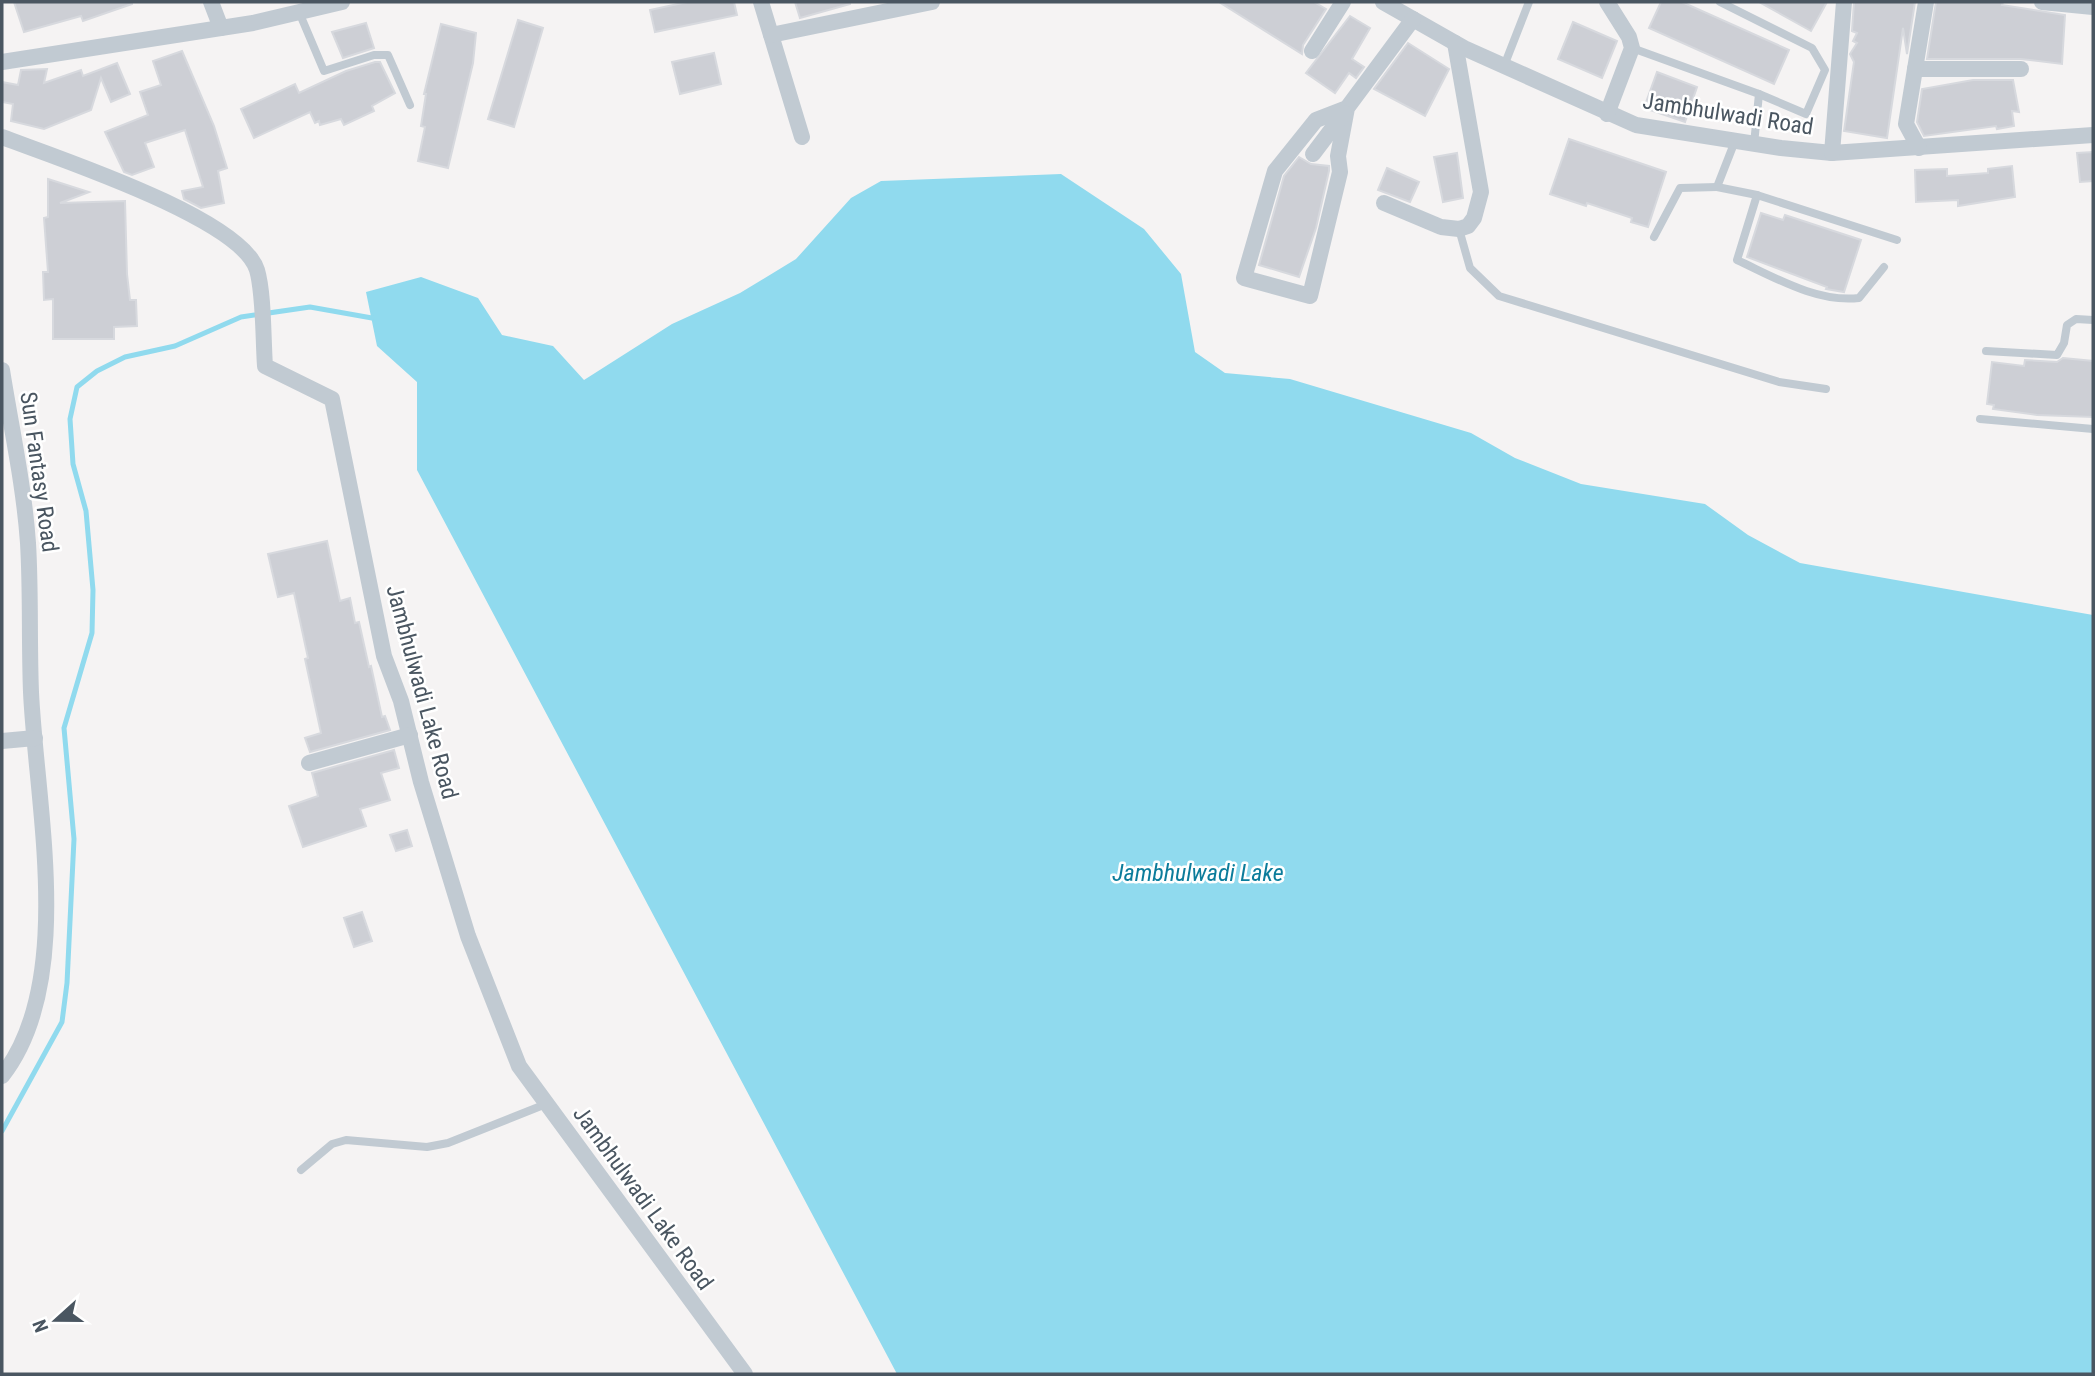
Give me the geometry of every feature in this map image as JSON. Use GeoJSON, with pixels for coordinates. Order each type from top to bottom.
{"type":"FeatureCollection","features":[{"type":"Feature","properties":{"kind":"street"},"geometry":{"type":"LineString","coordinates":[[211,2],[221,28]]}},
{"type":"Feature","properties":{"kind":"street"},"geometry":{"type":"LineString","coordinates":[[2,62],[221,28],[342,2]]}},
{"type":"Feature","properties":{"kind":"street"},"geometry":{"type":"LineString","coordinates":[[761,2],[802,137]]}},
{"type":"Feature","properties":{"kind":"street"},"geometry":{"type":"LineString","coordinates":[[771,35],[932,2]]}},
{"type":"Feature","properties":{"kind":"street"},"geometry":{"type":"LineString","coordinates":[[1312,51],[1343,2]]}},
{"type":"Feature","properties":{"kind":"street","name":"Jambhulwadi Road"},"geometry":{"type":"LineString","coordinates":[[1383,2],[1455,43],[1636,125],[1754,144],[1832,153],[2093,135]]}},
{"type":"Feature","properties":{"kind":"street"},"geometry":{"type":"LineString","coordinates":[[1606,2],[1629,37],[1632,48],[1607,114]]}},
{"type":"Feature","properties":{"kind":"street"},"geometry":{"type":"LineString","coordinates":[[1832,153],[1844,2]]}},
{"type":"Feature","properties":{"kind":"street"},"geometry":{"type":"LineString","coordinates":[[1919,148],[1906,124],[1926,2]]}},
{"type":"Feature","properties":{"kind":"street"},"geometry":{"type":"LineString","coordinates":[[2042,2],[2093,7]]}},
{"type":"Feature","properties":{"kind":"street"},"geometry":{"type":"LineString","coordinates":[[1313,155],[1413,19]]}},
{"type":"Feature","properties":{"kind":"street"},"geometry":{"type":"LineString","coordinates":[[1384,203],[1441,227],[1459,229],[1468,226],[1474,218],[1481,192],[1455,43]]}},
{"type":"Feature","properties":{"kind":"street"},"geometry":{"type":"LineString","coordinates":[[1915,69],[2021,69]]}},
{"type":"Feature","properties":{"kind":"street"},"geometry":{"type":"LineString","coordinates":[[1347,108],[1338,156],[1340,172],[1310,296],[1244,278],[1275,171],[1316,120],[1347,108]]}},
{"type":"Feature","properties":{"kind":"street","name":"Jambhulwadi Lake Road"},"geometry":{"type":"LineString","coordinates":[[2,138],[153,196],[232,238],[257,269],[265,366],[332,399],[384,656],[410,735],[468,936],[519,1066],[745,1374]]}},
{"type":"Feature","properties":{"kind":"street","name":"Sun Fantasy Road"},"geometry":{"type":"LineString","coordinates":[[2,370],[28,542],[35,738],[45,852],[44,954],[40,995],[11,1065],[2,1076]]}},
{"type":"Feature","properties":{"kind":"street"},"geometry":{"type":"LineString","coordinates":[[309,764],[410,735]]}},
{"type":"Feature","properties":{"kind":"street"},"geometry":{"type":"LineString","coordinates":[[2,741],[35,738]]}},
{"type":"Feature","properties":{"kind":"lane"},"geometry":{"type":"LineString","coordinates":[[1504,66],[1529,2]]}},
{"type":"Feature","properties":{"kind":"lane"},"geometry":{"type":"LineString","coordinates":[[1632,48],[1806,114],[1825,70],[1812,48],[1720,2]]}},
{"type":"Feature","properties":{"kind":"lane"},"geometry":{"type":"LineString","coordinates":[[299,12],[324,71],[374,55],[388,55],[410,105]]}},
{"type":"Feature","properties":{"kind":"lane"},"geometry":{"type":"LineString","coordinates":[[1754,144],[1759,94]]}},
{"type":"Feature","properties":{"kind":"lane"},"geometry":{"type":"LineString","coordinates":[[1717,187],[1735,141]]}},
{"type":"Feature","properties":{"kind":"lane"},"geometry":{"type":"LineString","coordinates":[[1654,237],[1681,188],[1717,187],[1756,195],[1897,240]]}},
{"type":"Feature","properties":{"kind":"lane"},"geometry":{"type":"LineString","coordinates":[[1756,195],[1737,260],[1789,284],[1839,300],[1859,298],[1884,267]]}},
{"type":"Feature","properties":{"kind":"lane"},"geometry":{"type":"LineString","coordinates":[[1459,229],[1470,268],[1499,296],[1779,382],[1826,389]]}},
{"type":"Feature","properties":{"kind":"lane"},"geometry":{"type":"LineString","coordinates":[[1986,351],[2057,355],[2064,343],[2067,325],[2076,318],[2093,320]]}},
{"type":"Feature","properties":{"kind":"lane"},"geometry":{"type":"LineString","coordinates":[[1980,419],[2093,429]]}},
{"type":"Feature","properties":{"kind":"lane"},"geometry":{"type":"LineString","coordinates":[[301,1170],[332,1144],[346,1140],[427,1147],[448,1143],[546,1104]]}},
{"type":"Feature","properties":{"kind":"water","name":"Jambhulwadi Lake"},"geometry":{"type":"Polygon","coordinates":[[[1061,174],[1144,229],[1181,274],[1195,352],[1225,373],[1290,379],[1471,433],[1515,458],[1581,484],[1705,504],[1748,535],[1800,563],[2093,615],[2093,1374],[897,1374],[417,470],[417,382],[377,346],[366,292],[421,277],[478,298],[502,335],[553,346],[584,380],[672,324],[740,293],[796,259],[851,198],[881,181],[1061,174]]]}},
{"type":"Feature","properties":{"kind":"building"},"geometry":{"type":"Polygon","coordinates":[[[14,2],[132,4],[83,21],[81,16],[24,32],[14,2]]]}},
{"type":"Feature","properties":{"kind":"building"},"geometry":{"type":"Polygon","coordinates":[[[687,2],[734,2],[737,15],[655,32],[650,10],[687,2]]]}},
{"type":"Feature","properties":{"kind":"building"},"geometry":{"type":"Polygon","coordinates":[[[795,2],[850,2],[850,4],[800,18],[795,2]]]}},
{"type":"Feature","properties":{"kind":"building"},"geometry":{"type":"Polygon","coordinates":[[[1219,2],[1314,2],[1326,9],[1303,45],[1302,54],[1219,2]]]}},
{"type":"Feature","properties":{"kind":"building"},"geometry":{"type":"Polygon","coordinates":[[[1661,2],[1682,2],[1789,50],[1774,84],[1649,28],[1661,2]]]}},
{"type":"Feature","properties":{"kind":"building"},"geometry":{"type":"Polygon","coordinates":[[[1759,2],[1827,2],[1811,31],[1759,2]]]}},
{"type":"Feature","properties":{"kind":"building"},"geometry":{"type":"Polygon","coordinates":[[[1854,2],[1915,2],[1907,54],[1903,28],[1887,138],[1844,131],[1854,62],[1850,54],[1857,43],[1853,41],[1857,33],[1852,31],[1854,2]]]}},
{"type":"Feature","properties":{"kind":"building"},"geometry":{"type":"Polygon","coordinates":[[[1936,2],[2003,2],[2002,5],[2065,15],[2062,64],[2021,59],[1927,59],[1936,2]]]}},
{"type":"Feature","properties":{"kind":"building"},"geometry":{"type":"Polygon","coordinates":[[[1350,16],[1370,28],[1352,59],[1364,67],[1356,78],[1349,73],[1335,93],[1306,73],[1350,16]]]}},
{"type":"Feature","properties":{"kind":"building"},"geometry":{"type":"Polygon","coordinates":[[[518,20],[543,28],[514,127],[488,119],[518,20]]]}},
{"type":"Feature","properties":{"kind":"building"},"geometry":{"type":"Polygon","coordinates":[[[1573,22],[1617,41],[1602,78],[1558,59],[1573,22]]]}},
{"type":"Feature","properties":{"kind":"building"},"geometry":{"type":"Polygon","coordinates":[[[366,23],[374,48],[343,58],[332,32],[366,23]]]}},
{"type":"Feature","properties":{"kind":"building"},"geometry":{"type":"Polygon","coordinates":[[[441,24],[476,33],[473,63],[448,168],[418,161],[425,127],[421,126],[424,94],[441,24]]]}},
{"type":"Feature","properties":{"kind":"building"},"geometry":{"type":"Polygon","coordinates":[[[1408,43],[1449,69],[1425,116],[1374,89],[1408,43]]]}},
{"type":"Feature","properties":{"kind":"building"},"geometry":{"type":"Polygon","coordinates":[[[182,51],[214,126],[227,168],[218,171],[224,203],[201,208],[184,199],[182,191],[203,187],[185,130],[145,143],[154,167],[132,175],[124,172],[105,132],[148,115],[140,92],[161,85],[153,61],[182,51]]]}},
{"type":"Feature","properties":{"kind":"building"},"geometry":{"type":"Polygon","coordinates":[[[714,53],[721,84],[680,94],[672,62],[714,53]]]}},
{"type":"Feature","properties":{"kind":"building"},"geometry":{"type":"Polygon","coordinates":[[[380,62],[395,93],[372,106],[374,111],[344,125],[341,119],[320,125],[319,121],[315,123],[310,112],[254,138],[241,109],[295,84],[299,93],[346,71],[380,62]]]}},
{"type":"Feature","properties":{"kind":"building"},"geometry":{"type":"Polygon","coordinates":[[[117,63],[130,94],[111,102],[101,78],[91,110],[44,129],[11,121],[13,104],[2,102],[2,82],[18,85],[21,70],[47,69],[44,83],[81,70],[83,76],[117,63]]]}},
{"type":"Feature","properties":{"kind":"building"},"geometry":{"type":"Polygon","coordinates":[[[1657,72],[1697,87],[1685,122],[1644,108],[1657,72]]]}},
{"type":"Feature","properties":{"kind":"building"},"geometry":{"type":"Polygon","coordinates":[[[1973,80],[2013,80],[2019,112],[2012,111],[2014,126],[1924,136],[1917,122],[1922,89],[1973,80]]]}},
{"type":"Feature","properties":{"kind":"building"},"geometry":{"type":"Polygon","coordinates":[[[1569,139],[1666,172],[1648,227],[1631,222],[1632,218],[1550,194],[1569,139]]]}},
{"type":"Feature","properties":{"kind":"building"},"geometry":{"type":"Polygon","coordinates":[[[2093,152],[2093,181],[2080,182],[2077,153],[2093,152]]]}},
{"type":"Feature","properties":{"kind":"building"},"geometry":{"type":"Polygon","coordinates":[[[1457,153],[1463,198],[1443,202],[1434,157],[1457,153]]]}},
{"type":"Feature","properties":{"kind":"building"},"geometry":{"type":"Polygon","coordinates":[[[1299,157],[1311,164],[1329,166],[1329,171],[1316,228],[1299,277],[1259,265],[1284,176],[1299,157]]]}},
{"type":"Feature","properties":{"kind":"building"},"geometry":{"type":"Polygon","coordinates":[[[2012,166],[2015,197],[1958,206],[1958,200],[1916,202],[1915,170],[1947,169],[1947,176],[1988,173],[1988,169],[2012,166]]]}},
{"type":"Feature","properties":{"kind":"building"},"geometry":{"type":"Polygon","coordinates":[[[1387,168],[1419,182],[1410,202],[1378,190],[1387,168]]]}},
{"type":"Feature","properties":{"kind":"building"},"geometry":{"type":"Polygon","coordinates":[[[48,179],[89,192],[60,203],[125,201],[127,274],[130,300],[136,300],[137,326],[114,327],[114,339],[53,339],[53,299],[44,300],[43,272],[48,272],[44,218],[48,217],[48,179]]]}},
{"type":"Feature","properties":{"kind":"building"},"geometry":{"type":"Polygon","coordinates":[[[1761,213],[1783,220],[1785,215],[1861,240],[1844,292],[1826,289],[1827,287],[1747,257],[1761,213]]]}},
{"type":"Feature","properties":{"kind":"building"},"geometry":{"type":"Polygon","coordinates":[[[2063,358],[2093,361],[2093,417],[2037,415],[1993,409],[1994,405],[1987,404],[1992,362],[2024,366],[2025,360],[2057,362],[2063,358]]]}},
{"type":"Feature","properties":{"kind":"building"},"geometry":{"type":"Polygon","coordinates":[[[327,541],[340,601],[350,598],[355,623],[359,622],[369,667],[371,666],[382,717],[385,716],[390,730],[310,752],[305,738],[321,733],[305,659],[308,658],[294,593],[278,597],[268,554],[327,541]]]}},
{"type":"Feature","properties":{"kind":"building"},"geometry":{"type":"Polygon","coordinates":[[[394,750],[399,768],[381,773],[390,800],[360,809],[366,826],[303,847],[289,806],[318,796],[312,773],[394,750]]]}},
{"type":"Feature","properties":{"kind":"building"},"geometry":{"type":"Polygon","coordinates":[[[407,830],[412,846],[396,851],[390,835],[407,830]]]}},
{"type":"Feature","properties":{"kind":"building"},"geometry":{"type":"Polygon","coordinates":[[[362,912],[372,941],[354,947],[344,918],[362,912]]]}},
{"type":"Feature","properties":{"kind":"waterway"},"geometry":{"type":"LineString","coordinates":[[2,1131],[62,1022],[67,983],[74,839],[64,728],[92,633],[93,590],[86,511],[73,464],[70,419],[77,387],[97,371],[125,357],[175,346],[241,317],[310,307],[372,318]]}}]}
